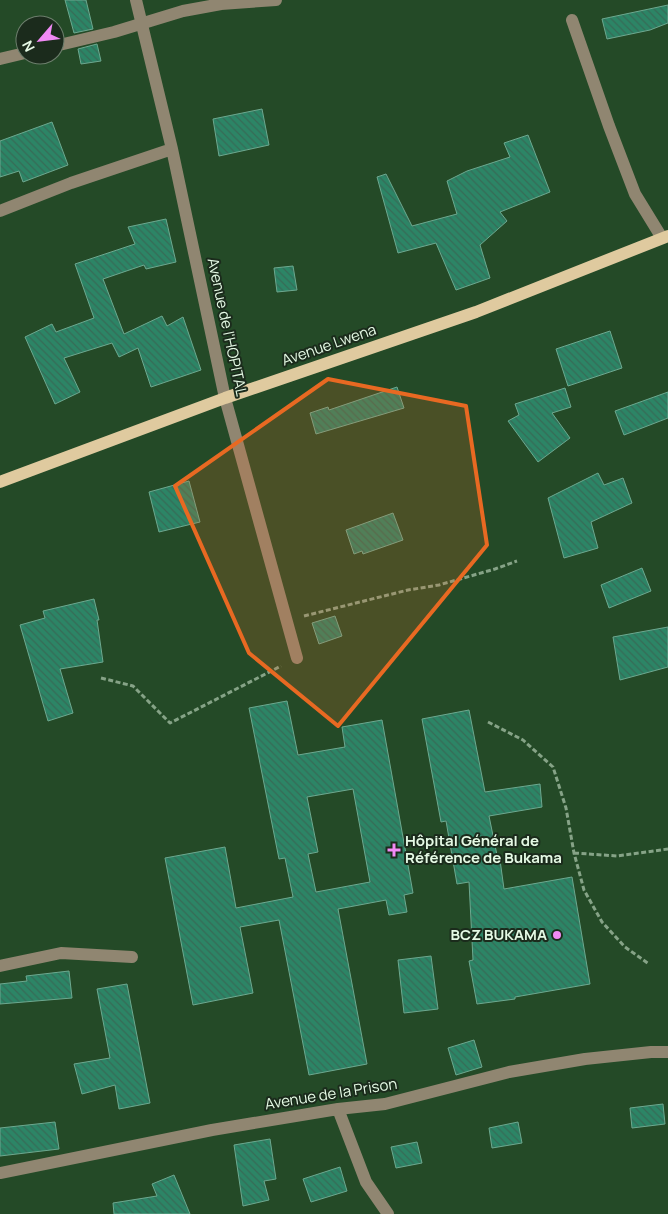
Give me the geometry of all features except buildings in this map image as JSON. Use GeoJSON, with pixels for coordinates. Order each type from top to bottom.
{"type":"FeatureCollection","features":[{"type":"Feature","properties":{"kind":"main road","name":"Avenue Lwena"},"geometry":{"type":"LineString","coordinates":[[0,482],[225,398],[476,312],[665,237]]}},
{"type":"Feature","properties":{"kind":"street","name":"Avenue de l'HOPITAL"},"geometry":{"type":"LineString","coordinates":[[136,0],[172,149],[225,398],[297,658]]}},
{"type":"Feature","properties":{"kind":"street"},"geometry":{"type":"LineString","coordinates":[[65,43],[183,12],[221,4],[276,0]]}},
{"type":"Feature","properties":{"kind":"street"},"geometry":{"type":"LineString","coordinates":[[572,20],[635,194],[665,237]]}},
{"type":"Feature","properties":{"kind":"street"},"geometry":{"type":"LineString","coordinates":[[0,59],[15,55]]}},
{"type":"Feature","properties":{"kind":"street"},"geometry":{"type":"LineString","coordinates":[[0,210],[71,183],[172,149]]}},
{"type":"Feature","properties":{"kind":"street"},"geometry":{"type":"LineString","coordinates":[[0,966],[61,953],[132,957]]}},
{"type":"Feature","properties":{"kind":"street","name":"Avenue de la Prison"},"geometry":{"type":"LineString","coordinates":[[0,1172],[212,1130],[338,1109],[385,1104],[509,1072],[585,1059],[668,1052]]}},
{"type":"Feature","properties":{"kind":"street"},"geometry":{"type":"LineString","coordinates":[[338,1109],[366,1182],[388,1214]]}},
{"type":"Feature","properties":{"kind":"path"},"geometry":{"type":"LineString","coordinates":[[286,620],[408,590],[439,585],[517,561]]}},
{"type":"Feature","properties":{"kind":"path"},"geometry":{"type":"LineString","coordinates":[[101,678],[133,686],[170,723],[297,658]]}},
{"type":"Feature","properties":{"kind":"path"},"geometry":{"type":"LineString","coordinates":[[488,722],[523,740],[553,767],[566,808],[574,853],[584,890],[602,922],[625,947],[649,964]]}},
{"type":"Feature","properties":{"kind":"path"},"geometry":{"type":"LineString","coordinates":[[574,853],[616,856],[668,849]]}},
{"type":"Feature","properties":{"kind":"highlighted area"},"geometry":{"type":"Polygon","coordinates":[[[328,379],[466,406],[487,545],[338,726],[249,653],[175,486],[328,379]]]}},
{"type":"Feature","properties":{"kind":"place","name":"Hôpital Général de Référence de Bukama"},"geometry":{"type":"Point","coordinates":[394,850]}},
{"type":"Feature","properties":{"kind":"place","name":"BCZ BUKAMA"},"geometry":{"type":"Point","coordinates":[557,935]}}]}
